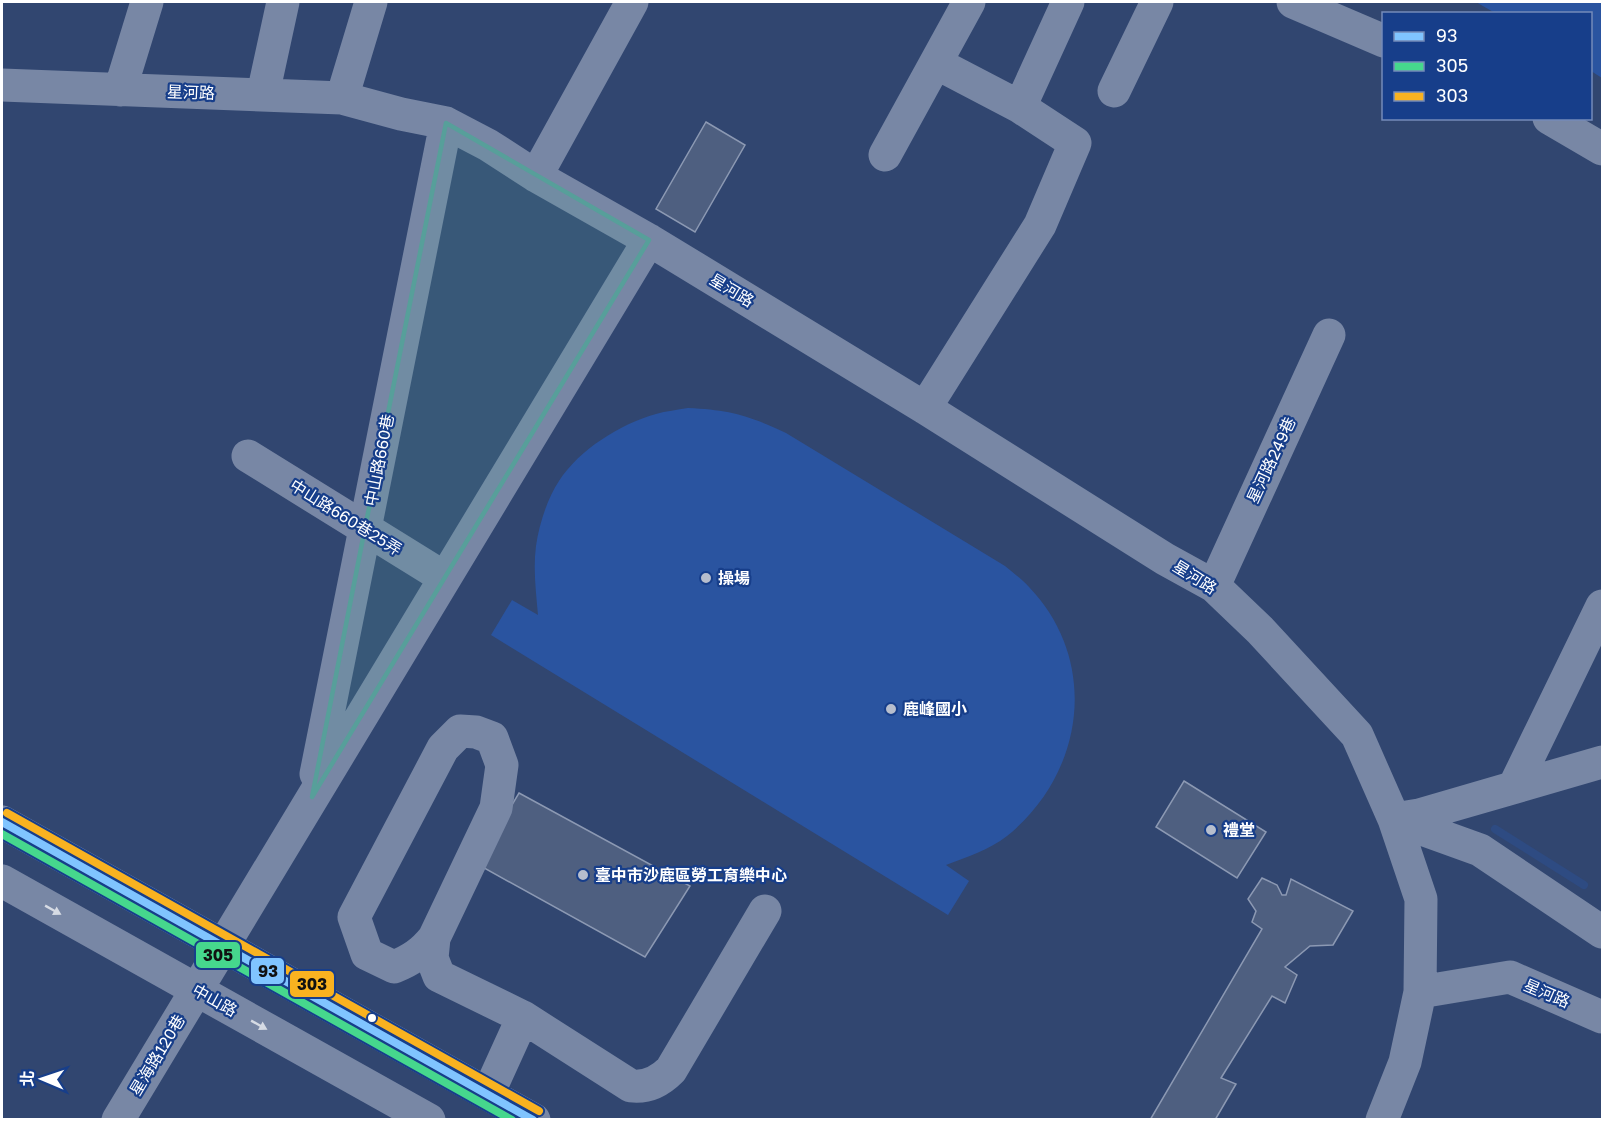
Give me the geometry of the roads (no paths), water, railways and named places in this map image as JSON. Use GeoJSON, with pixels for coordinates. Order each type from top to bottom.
{"type":"FeatureCollection","features":[{"type":"Feature","properties":{"kind":"street"},"geometry":{"type":"LineString","coordinates":[[120,90],[147,2]]}},
{"type":"Feature","properties":{"kind":"street"},"geometry":{"type":"LineString","coordinates":[[263,94],[283,2]]}},
{"type":"Feature","properties":{"kind":"street"},"geometry":{"type":"LineString","coordinates":[[342,98],[371,2]]}},
{"type":"Feature","properties":{"kind":"street"},"geometry":{"type":"LineString","coordinates":[[536,176],[632,2]]}},
{"type":"Feature","properties":{"kind":"street"},"geometry":{"type":"LineString","coordinates":[[885,155],[969,2]]}},
{"type":"Feature","properties":{"kind":"street"},"geometry":{"type":"LineString","coordinates":[[1020,107],[1068,2]]}},
{"type":"Feature","properties":{"kind":"street"},"geometry":{"type":"LineString","coordinates":[[1114,91],[1157,2]]}},
{"type":"Feature","properties":{"kind":"street"},"geometry":{"type":"LineString","coordinates":[[1293,2],[1382,41]]}},
{"type":"Feature","properties":{"kind":"street"},"geometry":{"type":"LineString","coordinates":[[926,408],[1040,225],[1075,143],[1020,107],[936,63]]}},
{"type":"Feature","properties":{"kind":"street","name":"星河路"},"geometry":{"type":"LineString","coordinates":[[2,85],[342,98],[446,123],[488,145],[536,176],[650,240],[926,408],[1165,559],[1214,586],[1268,638],[1357,735],[1394,819],[1421,899],[1420,992],[1405,1062],[1382,1119]]}},
{"type":"Feature","properties":{"kind":"street"},"geometry":{"type":"LineString","coordinates":[[1552,120],[1602,149]]}},
{"type":"Feature","properties":{"kind":"street","name":"中山路660巷"},"geometry":{"type":"LineString","coordinates":[[312,797],[446,123]]}},
{"type":"Feature","properties":{"kind":"street","name":"中山路660巷"},"geometry":{"type":"LineString","coordinates":[[196,990],[650,240]]}},
{"type":"Feature","properties":{"kind":"street","name":"星河路249巷"},"geometry":{"type":"LineString","coordinates":[[1214,586],[1329,334]]}},
{"type":"Feature","properties":{"kind":"street","name":"中山路660巷25弄"},"geometry":{"type":"LineString","coordinates":[[248,456],[445,578]]}},
{"type":"Feature","properties":{"kind":"street"},"geometry":{"type":"LineString","coordinates":[[1515,787],[1602,606]]}},
{"type":"Feature","properties":{"kind":"street"},"geometry":{"type":"LineString","coordinates":[[434,938],[417,956],[394,967],[367,954],[354,918],[443,748],[460,730],[476,732],[492,738],[502,765],[496,808],[434,938],[432,958],[439,976],[524,1017],[631,1086],[642,1087],[672,1070],[765,911]]}},
{"type":"Feature","properties":{"kind":"street"},"geometry":{"type":"LineString","coordinates":[[1394,819],[1419,815],[1602,762]]}},
{"type":"Feature","properties":{"kind":"street"},"geometry":{"type":"LineString","coordinates":[[1394,819],[1480,850],[1602,932]]}},
{"type":"Feature","properties":{"kind":"street"},"geometry":{"type":"LineString","coordinates":[[2,822],[534,1119]]}},
{"type":"Feature","properties":{"kind":"street","name":"中山路"},"geometry":{"type":"LineString","coordinates":[[2,881],[429,1119]]}},
{"type":"Feature","properties":{"kind":"street","name":"星河路"},"geometry":{"type":"LineString","coordinates":[[1420,992],[1510,977],[1602,1017]]}},
{"type":"Feature","properties":{"kind":"street","name":"星海路120巷"},"geometry":{"type":"LineString","coordinates":[[118,1119],[196,990]]}},
{"type":"Feature","properties":{"kind":"street"},"geometry":{"type":"LineString","coordinates":[[488,1094],[524,1017]]}},
{"type":"Feature","properties":{"kind":"waterway"},"geometry":{"type":"LineString","coordinates":[[1495,829],[1584,885]]}},
{"type":"Feature","properties":{"kind":"place","name":"操場"},"geometry":{"type":"Point","coordinates":[706,578]}},
{"type":"Feature","properties":{"kind":"place","name":"鹿峰國小"},"geometry":{"type":"Point","coordinates":[891,709]}},
{"type":"Feature","properties":{"kind":"place","name":"禮堂"},"geometry":{"type":"Point","coordinates":[1211,830]}},
{"type":"Feature","properties":{"kind":"place","name":"臺中市沙鹿區勞工育樂中心"},"geometry":{"type":"Point","coordinates":[583,875]}}]}
